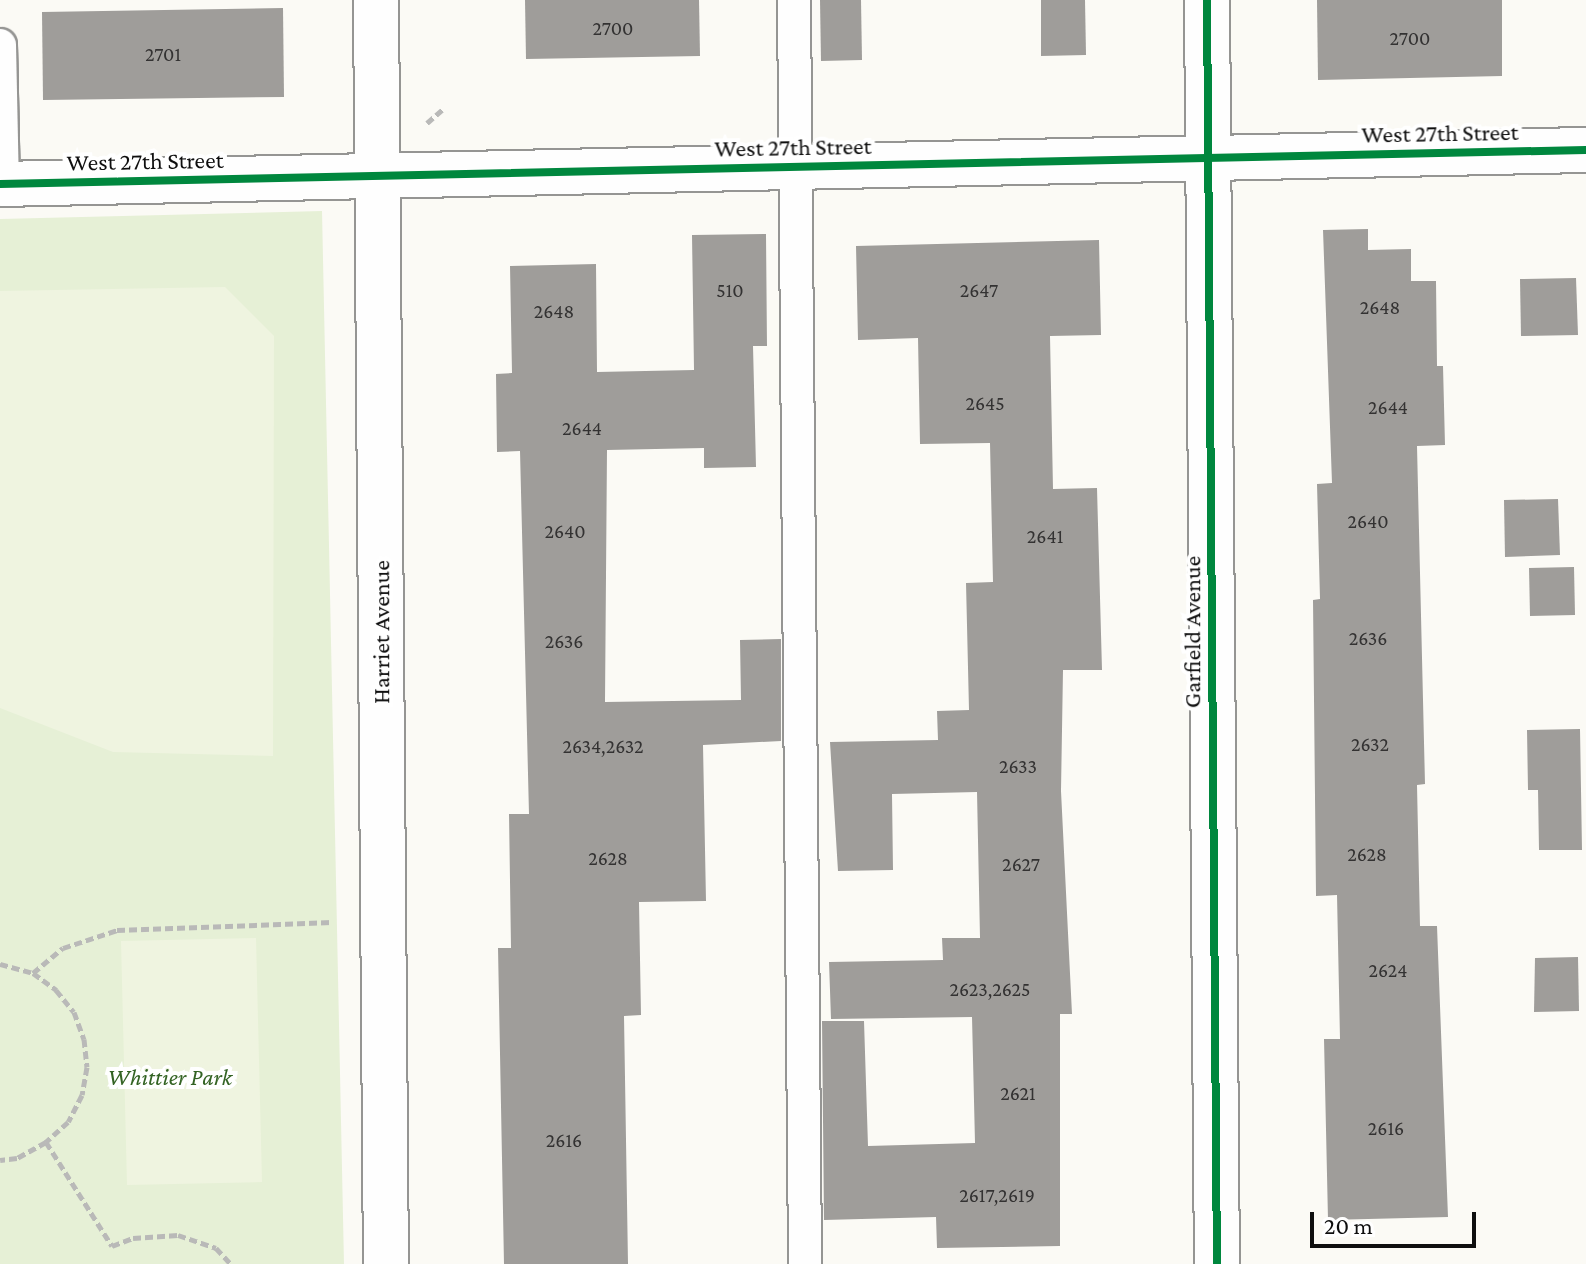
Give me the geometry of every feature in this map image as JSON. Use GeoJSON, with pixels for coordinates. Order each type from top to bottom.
{"type":"FeatureCollection","features":[{"type":"Feature","properties":{"kind":"street","name":"Harriet Avenue"},"geometry":{"type":"LineString","coordinates":[[376,0],[386,1264]]}},
{"type":"Feature","properties":{"kind":"street","name":"Garfield Avenue"},"geometry":{"type":"LineString","coordinates":[[1207,0],[1217,1264]]}},
{"type":"Feature","properties":{"kind":"street","name":"West 27th Street"},"geometry":{"type":"LineString","coordinates":[[1,184],[1586,150]]}},
{"type":"Feature","properties":{"kind":"lane"},"geometry":{"type":"LineString","coordinates":[[794,0],[805,1264]]}},
{"type":"Feature","properties":{"kind":"lane"},"geometry":{"type":"LineString","coordinates":[[0,45],[1,184]]}},
{"type":"Feature","properties":{"kind":"path"},"geometry":{"type":"LineString","coordinates":[[425,126],[444,108]]}},
{"type":"Feature","properties":{"kind":"path"},"geometry":{"type":"LineString","coordinates":[[33,973],[63,948],[117,930],[333,922]]}},
{"type":"Feature","properties":{"kind":"path"},"geometry":{"type":"LineString","coordinates":[[0,964],[33,973],[56,990],[74,1012],[87,1067],[82,1095],[68,1122],[46,1142],[0,1160]]}},
{"type":"Feature","properties":{"kind":"path"},"geometry":{"type":"LineString","coordinates":[[46,1142],[112,1246],[133,1238],[178,1235],[216,1248],[231,1264]]}},
{"type":"Feature","properties":{"kind":"green space","name":"Whittier Park"},"geometry":{"type":"Polygon","coordinates":[[[322,211],[344,1264],[0,1264],[0,219],[322,211]]]}},
{"type":"Feature","properties":{"kind":"green space"},"geometry":{"type":"Polygon","coordinates":[[[225,287],[274,336],[273,756],[113,752],[0,708],[0,291],[225,287]]]}},
{"type":"Feature","properties":{"kind":"green space"},"geometry":{"type":"Polygon","coordinates":[[[256,938],[262,1182],[127,1185],[121,941],[256,938]]]}},
{"type":"Feature","properties":{"kind":"building"},"geometry":{"type":"Polygon","coordinates":[[[525,0],[699,0],[700,56],[526,59],[525,0]]]}},
{"type":"Feature","properties":{"kind":"building"},"geometry":{"type":"Polygon","coordinates":[[[820,0],[861,0],[862,60],[821,61],[820,0]]]}},
{"type":"Feature","properties":{"kind":"building"},"geometry":{"type":"Polygon","coordinates":[[[1041,0],[1085,0],[1086,55],[1041,56],[1041,0]]]}},
{"type":"Feature","properties":{"kind":"building"},"geometry":{"type":"Polygon","coordinates":[[[1317,0],[1502,0],[1502,76],[1318,80],[1317,0]]]}},
{"type":"Feature","properties":{"kind":"building"},"geometry":{"type":"Polygon","coordinates":[[[283,8],[284,97],[43,100],[42,12],[283,8]]]}},
{"type":"Feature","properties":{"kind":"building"},"geometry":{"type":"Polygon","coordinates":[[[1368,229],[1368,250],[1411,249],[1411,281],[1436,281],[1437,366],[1443,366],[1445,445],[1417,446],[1425,784],[1417,785],[1420,926],[1437,926],[1448,1217],[1328,1220],[1324,1039],[1340,1039],[1337,895],[1316,896],[1313,600],[1320,599],[1317,484],[1332,483],[1323,230],[1368,229]]]}},
{"type":"Feature","properties":{"kind":"building"},"geometry":{"type":"Polygon","coordinates":[[[766,234],[767,346],[753,346],[756,467],[704,468],[704,448],[607,450],[605,702],[741,700],[740,640],[781,639],[781,741],[703,745],[706,901],[639,902],[641,1015],[624,1016],[628,1264],[504,1264],[498,948],[511,948],[509,814],[529,814],[520,451],[497,452],[496,374],[512,373],[510,266],[596,264],[597,372],[694,370],[692,235],[766,234]]]}},
{"type":"Feature","properties":{"kind":"building"},"geometry":{"type":"Polygon","coordinates":[[[1099,240],[1101,335],[1050,336],[1053,489],[1097,488],[1102,670],[1063,670],[1061,791],[1072,1014],[1060,1014],[1060,1246],[937,1248],[936,1217],[824,1220],[822,1021],[864,1021],[868,1146],[975,1143],[972,1017],[831,1019],[829,962],[943,960],[942,938],[980,938],[977,792],[892,794],[893,870],[838,871],[830,742],[938,740],[937,711],[969,710],[966,583],[993,582],[990,443],[920,444],[918,338],[858,340],[856,246],[1099,240]]]}},
{"type":"Feature","properties":{"kind":"building"},"geometry":{"type":"Polygon","coordinates":[[[1576,278],[1578,335],[1521,336],[1520,279],[1576,278]]]}},
{"type":"Feature","properties":{"kind":"building"},"geometry":{"type":"Polygon","coordinates":[[[1558,499],[1560,555],[1505,557],[1504,500],[1558,499]]]}},
{"type":"Feature","properties":{"kind":"building"},"geometry":{"type":"Polygon","coordinates":[[[1574,567],[1575,615],[1530,616],[1529,568],[1574,567]]]}},
{"type":"Feature","properties":{"kind":"building"},"geometry":{"type":"Polygon","coordinates":[[[1580,729],[1582,850],[1539,850],[1538,790],[1528,790],[1527,730],[1580,729]]]}},
{"type":"Feature","properties":{"kind":"building"},"geometry":{"type":"Polygon","coordinates":[[[1578,957],[1579,1011],[1534,1012],[1535,958],[1578,957]]]}},
{"type":"Feature","properties":{"kind":"cycle path"},"geometry":{"type":"LineString","coordinates":[[1207,0],[1217,1264]]}},
{"type":"Feature","properties":{"kind":"cycle path"},"geometry":{"type":"LineString","coordinates":[[0,184],[1586,150]]}}]}
